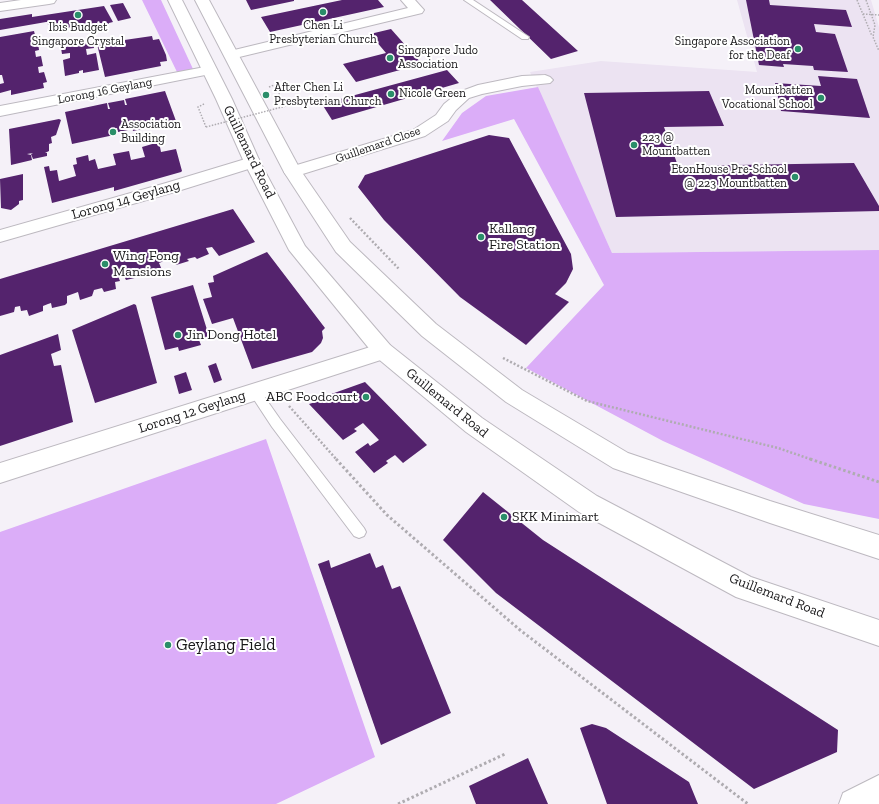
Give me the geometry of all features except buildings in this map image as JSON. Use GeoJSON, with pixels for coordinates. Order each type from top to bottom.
{"type":"FeatureCollection","features":[{"type":"Feature","properties":{"kind":"main road"},"geometry":{"type":"LineString","coordinates":[[0,7],[49,0]]}},
{"type":"Feature","properties":{"kind":"main road","name":"Guillemard Road"},"geometry":{"type":"LineString","coordinates":[[175,0],[210,70],[252,162],[298,250],[383,351],[474,425],[588,504],[745,588],[879,633]]}},
{"type":"Feature","properties":{"kind":"main road","name":"Guillemard Road"},"geometry":{"type":"LineString","coordinates":[[202,0],[293,172],[343,247],[429,330],[514,396],[621,460],[755,507],[879,547]]}},
{"type":"Feature","properties":{"kind":"main road"},"geometry":{"type":"LineString","coordinates":[[231,55],[417,10],[408,0]]}},
{"type":"Feature","properties":{"kind":"main road","name":"Lorong 16 Geylang"},"geometry":{"type":"LineString","coordinates":[[0,111],[210,70]]}},
{"type":"Feature","properties":{"kind":"main road","name":"Guillemard Close"},"geometry":{"type":"LineString","coordinates":[[293,172],[419,133],[442,118],[450,107],[464,95],[478,90],[522,81],[545,80]]}},
{"type":"Feature","properties":{"kind":"main road","name":"Lorong 14 Geylang"},"geometry":{"type":"LineString","coordinates":[[0,236],[165,189],[252,162]]}},
{"type":"Feature","properties":{"kind":"main road","name":"Lorong 12 Geylang"},"geometry":{"type":"LineString","coordinates":[[0,473],[383,351]]}},
{"type":"Feature","properties":{"kind":"main road"},"geometry":{"type":"LineString","coordinates":[[854,804],[879,790]]}},
{"type":"Feature","properties":{"kind":"lane"},"geometry":{"type":"LineString","coordinates":[[468,0],[525,37]]}},
{"type":"Feature","properties":{"kind":"lane"},"geometry":{"type":"LineString","coordinates":[[256,392],[268,413],[359,532]]}},
{"type":"Feature","properties":{"kind":"path"},"geometry":{"type":"LineString","coordinates":[[857,0],[879,51]]}},
{"type":"Feature","properties":{"kind":"path"},"geometry":{"type":"LineString","coordinates":[[866,0],[875,25],[873,37]]}},
{"type":"Feature","properties":{"kind":"path"},"geometry":{"type":"LineString","coordinates":[[863,14],[879,15]]}},
{"type":"Feature","properties":{"kind":"path"},"geometry":{"type":"LineString","coordinates":[[198,107],[206,127],[286,106],[274,85]]}},
{"type":"Feature","properties":{"kind":"path"},"geometry":{"type":"LineString","coordinates":[[346,215],[402,272]]}},
{"type":"Feature","properties":{"kind":"path"},"geometry":{"type":"LineString","coordinates":[[498,355],[532,374],[587,401],[702,428],[778,448],[879,482]]}},
{"type":"Feature","properties":{"kind":"path"},"geometry":{"type":"LineString","coordinates":[[289,406],[387,515],[520,630],[748,804]]}},
{"type":"Feature","properties":{"kind":"path"},"geometry":{"type":"LineString","coordinates":[[398,804],[505,754]]}},
{"type":"Feature","properties":{"kind":"shaded area"},"geometry":{"type":"Polygon","coordinates":[[[142,0],[161,0],[193,69],[177,72],[142,0]]]}},
{"type":"Feature","properties":{"kind":"shaded area"},"geometry":{"type":"Polygon","coordinates":[[[737,0],[871,0],[879,27],[879,250],[612,253],[530,72],[601,61],[757,72],[737,0]]]}},
{"type":"Feature","properties":{"kind":"shaded area"},"geometry":{"type":"Polygon","coordinates":[[[538,87],[612,253],[879,250],[879,519],[804,504],[663,441],[526,368],[604,285],[514,119],[442,141],[462,113],[486,96],[538,87]]]}},
{"type":"Feature","properties":{"kind":"shaded area","name":"Geylang Field"},"geometry":{"type":"Polygon","coordinates":[[[266,439],[375,757],[276,804],[0,804],[0,532],[266,439]]]}},
{"type":"Feature","properties":{"kind":"place","name":"Chen Li Presbyterian Church"},"geometry":{"type":"Point","coordinates":[323,12]}},
{"type":"Feature","properties":{"kind":"place","name":"Ibis Budget Singapore Crystal"},"geometry":{"type":"Point","coordinates":[78,15]}},
{"type":"Feature","properties":{"kind":"place","name":"Singapore Association for the Deaf"},"geometry":{"type":"Point","coordinates":[798,49]}},
{"type":"Feature","properties":{"kind":"place","name":"Singapore Judo Association"},"geometry":{"type":"Point","coordinates":[390,58]}},
{"type":"Feature","properties":{"kind":"place","name":"Nicole Green"},"geometry":{"type":"Point","coordinates":[391,94]}},
{"type":"Feature","properties":{"kind":"place","name":"After Chen Li Presbyterian Church"},"geometry":{"type":"Point","coordinates":[266,95]}},
{"type":"Feature","properties":{"kind":"place","name":"Mountbatten Vocational School"},"geometry":{"type":"Point","coordinates":[821,98]}},
{"type":"Feature","properties":{"kind":"place","name":"Association Building"},"geometry":{"type":"Point","coordinates":[113,132]}},
{"type":"Feature","properties":{"kind":"place","name":"223 @ Mountbatten"},"geometry":{"type":"Point","coordinates":[634,145]}},
{"type":"Feature","properties":{"kind":"place","name":"EtonHouse Pre-School @ 223 Mountbatten"},"geometry":{"type":"Point","coordinates":[795,177]}},
{"type":"Feature","properties":{"kind":"place","name":"Kallang Fire Station"},"geometry":{"type":"Point","coordinates":[481,237]}},
{"type":"Feature","properties":{"kind":"place","name":"Wing Fong Mansions"},"geometry":{"type":"Point","coordinates":[105,264]}},
{"type":"Feature","properties":{"kind":"place","name":"Jin Dong Hotel"},"geometry":{"type":"Point","coordinates":[178,335]}},
{"type":"Feature","properties":{"kind":"place","name":"ABC Foodcourt"},"geometry":{"type":"Point","coordinates":[366,397]}},
{"type":"Feature","properties":{"kind":"place","name":"SKK Minimart"},"geometry":{"type":"Point","coordinates":[504,517]}},
{"type":"Feature","properties":{"kind":"place","name":"Geylang Field"},"geometry":{"type":"Point","coordinates":[168,645]}}]}
